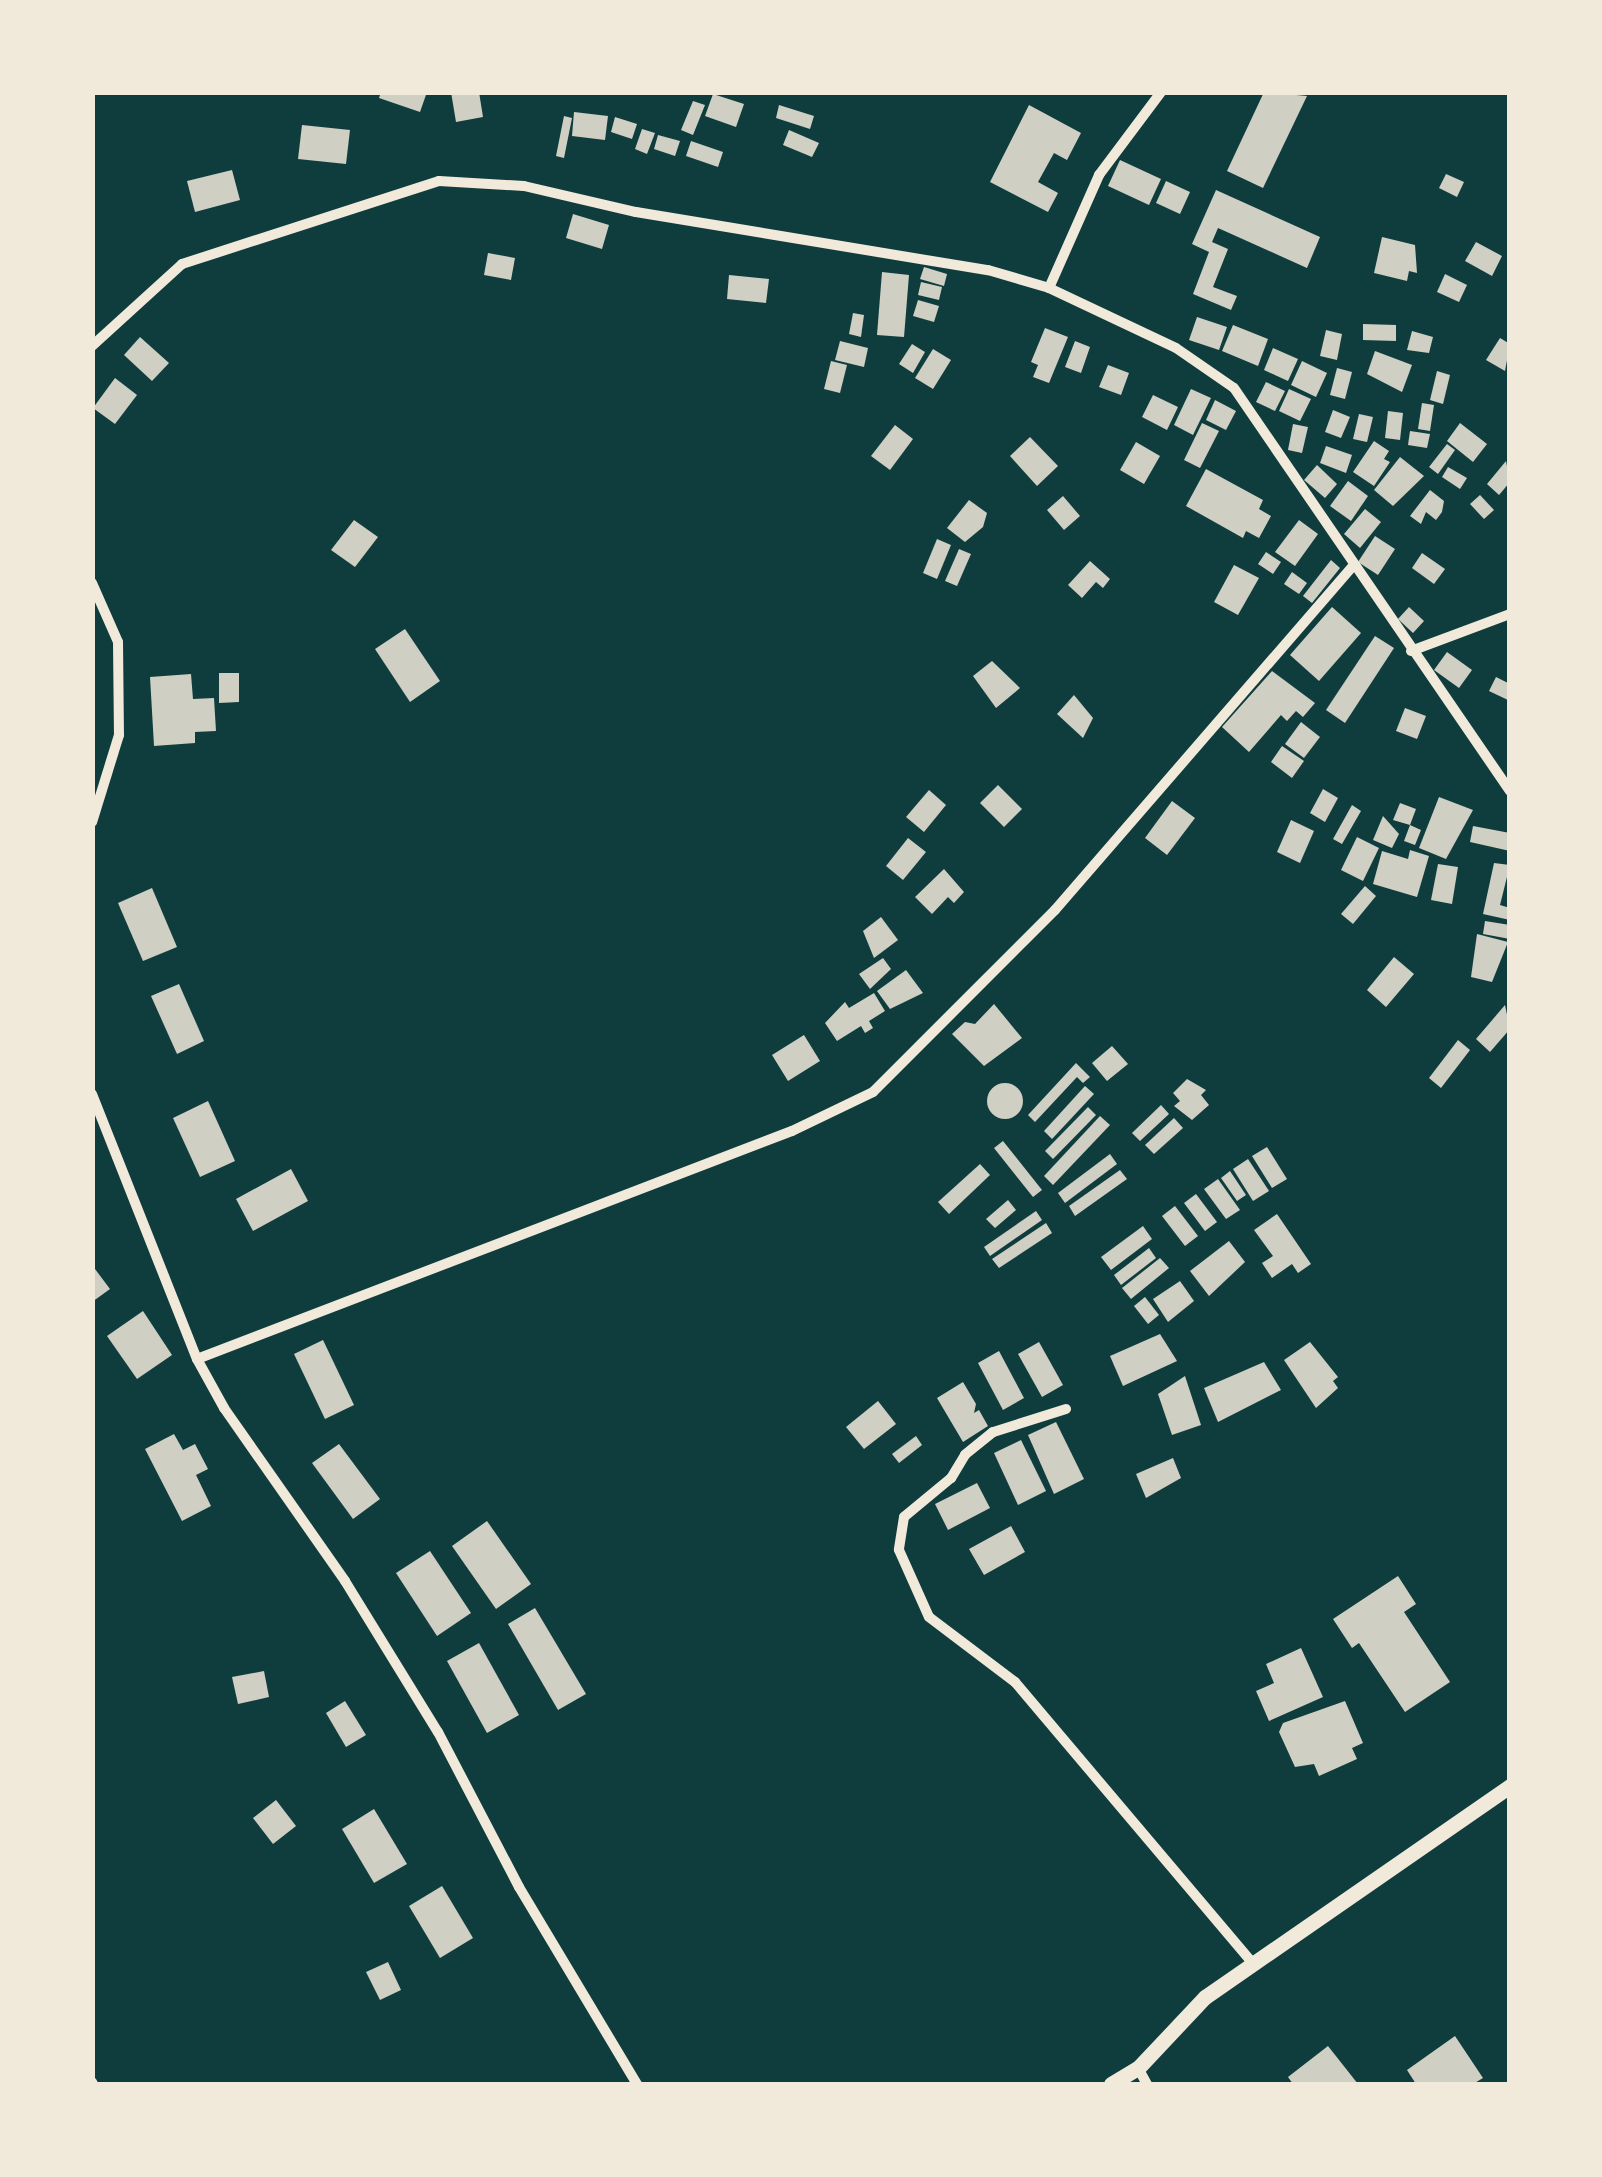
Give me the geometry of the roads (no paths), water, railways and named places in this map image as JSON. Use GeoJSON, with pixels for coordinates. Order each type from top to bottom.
{"type":"FeatureCollection","features":[{"type":"Feature","properties":{"kind":"highway"},"geometry":{"type":"LineString","coordinates":[[1110,2084],[1138,2068],[1205,1997],[1510,1786]]}},
{"type":"Feature","properties":{"kind":"street"},"geometry":{"type":"LineString","coordinates":[[1048,288],[1098,175],[1161,92]]}},
{"type":"Feature","properties":{"kind":"street"},"geometry":{"type":"LineString","coordinates":[[92,346],[182,264],[439,181],[524,186],[636,212],[988,270],[1048,288],[1176,348],[1234,388],[1410,651],[1510,791]]}},
{"type":"Feature","properties":{"kind":"street"},"geometry":{"type":"LineString","coordinates":[[197,1359],[792,1132],[873,1092],[1056,910],[1353,566]]}},
{"type":"Feature","properties":{"kind":"street"},"geometry":{"type":"LineString","coordinates":[[92,583],[118,642],[119,692],[119,735],[92,822]]}},
{"type":"Feature","properties":{"kind":"street"},"geometry":{"type":"LineString","coordinates":[[1410,651],[1510,614]]}},
{"type":"Feature","properties":{"kind":"street"},"geometry":{"type":"LineString","coordinates":[[92,1094],[98,1134],[197,1359],[428,1715],[518,1887],[637,2084]]}},
{"type":"Feature","properties":{"kind":"street"},"geometry":{"type":"LineString","coordinates":[[1066,1409],[993,1432],[904,1517],[899,1550],[929,1618],[1015,1682],[1253,1964]]}},
{"type":"Feature","properties":{"kind":"street"},"geometry":{"type":"LineString","coordinates":[[1138,2068],[1147,2084]]}}]}
